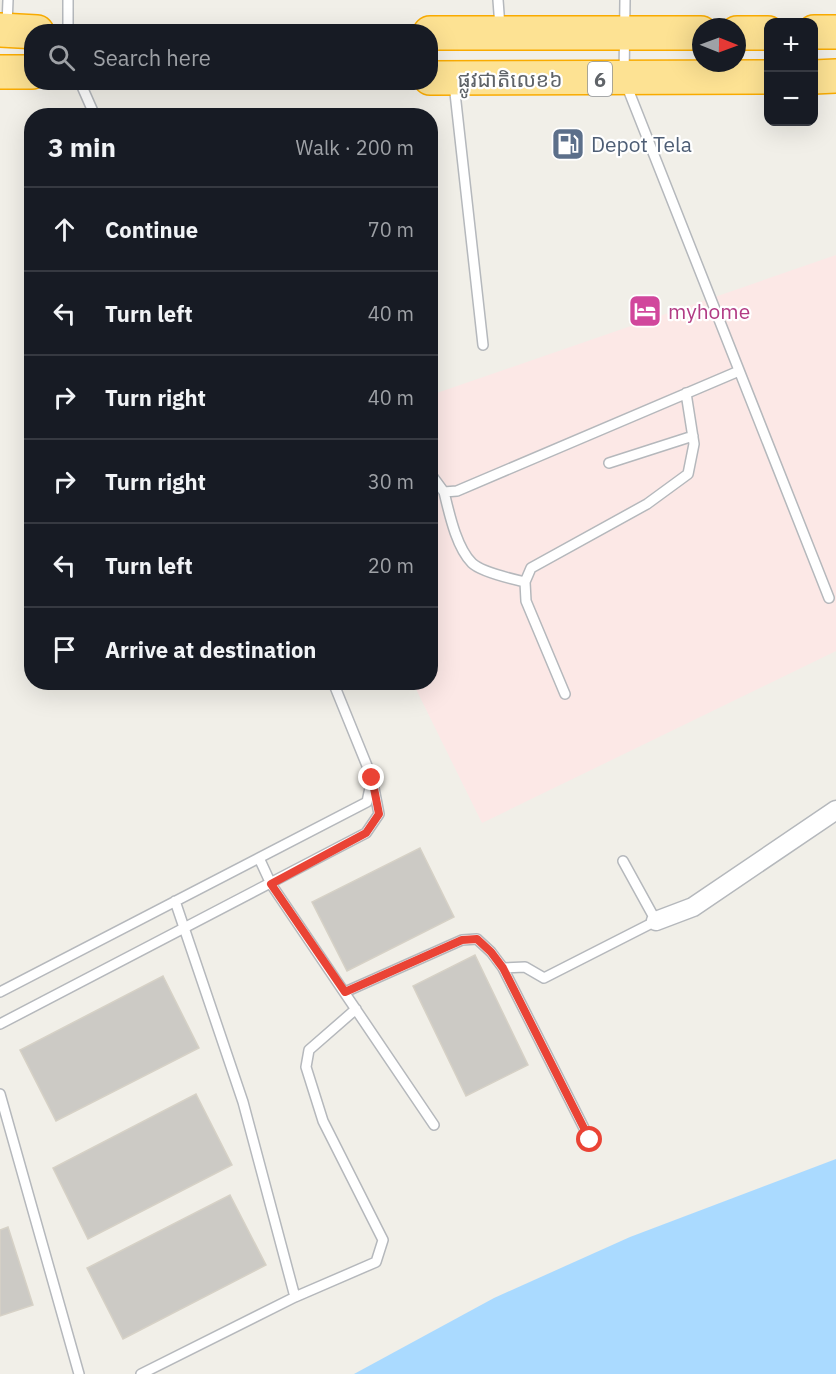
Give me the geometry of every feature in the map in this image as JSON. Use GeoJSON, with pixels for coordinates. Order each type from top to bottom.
{"type":"FeatureCollection","features":[{"type":"Feature","properties":{"kind":"highway"},"geometry":{"type":"LineString","coordinates":[[818,32],[836,32]]}},
{"type":"Feature","properties":{"kind":"highway","name":"6"},"geometry":{"type":"LineString","coordinates":[[438,33],[692,33]]}},
{"type":"Feature","properties":{"kind":"highway"},"geometry":{"type":"LineString","coordinates":[[746,33],[764,33]]}},
{"type":"Feature","properties":{"kind":"highway"},"geometry":{"type":"LineString","coordinates":[[0,72],[24,72]]}},
{"type":"Feature","properties":{"kind":"highway"},"geometry":{"type":"LineString","coordinates":[[818,77],[836,76]]}},
{"type":"Feature","properties":{"kind":"highway","name":"ផ្លូវជាតិលេខ៦"},"geometry":{"type":"LineString","coordinates":[[442,79],[764,77]]}},
{"type":"Feature","properties":{"kind":"street"},"geometry":{"type":"LineString","coordinates":[[656,921],[693,906],[836,810]]}},
{"type":"Feature","properties":{"kind":"lane"},"geometry":{"type":"LineString","coordinates":[[68,0],[68,24]]}},
{"type":"Feature","properties":{"kind":"lane"},"geometry":{"type":"LineString","coordinates":[[498,0],[501,33]]}},
{"type":"Feature","properties":{"kind":"lane"},"geometry":{"type":"LineString","coordinates":[[625,0],[624,79],[829,598]]}},
{"type":"Feature","properties":{"kind":"lane"},"geometry":{"type":"LineString","coordinates":[[442,79],[483,345]]}},
{"type":"Feature","properties":{"kind":"lane"},"geometry":{"type":"LineString","coordinates":[[84,90],[91,108]]}},
{"type":"Feature","properties":{"kind":"lane"},"geometry":{"type":"LineString","coordinates":[[444,492],[457,491],[739,371]]}},
{"type":"Feature","properties":{"kind":"lane"},"geometry":{"type":"LineString","coordinates":[[565,694],[525,601],[525,582],[531,568],[647,504],[688,474],[694,444],[686,393]]}},
{"type":"Feature","properties":{"kind":"lane"},"geometry":{"type":"LineString","coordinates":[[609,463],[693,436]]}},
{"type":"Feature","properties":{"kind":"lane"},"geometry":{"type":"LineString","coordinates":[[438,484],[444,492],[456,536],[472,563],[500,576],[525,582]]}},
{"type":"Feature","properties":{"kind":"lane"},"geometry":{"type":"LineString","coordinates":[[0,1024],[366,833],[379,814],[372,778],[336,690]]}},
{"type":"Feature","properties":{"kind":"lane"},"geometry":{"type":"LineString","coordinates":[[0,992],[367,802],[372,778]]}},
{"type":"Feature","properties":{"kind":"lane"},"geometry":{"type":"LineString","coordinates":[[259,858],[271,884],[434,1125]]}},
{"type":"Feature","properties":{"kind":"lane"},"geometry":{"type":"LineString","coordinates":[[503,968],[525,967],[544,978],[656,921],[623,861]]}},
{"type":"Feature","properties":{"kind":"lane"},"geometry":{"type":"LineString","coordinates":[[175,902],[243,1102],[295,1297]]}},
{"type":"Feature","properties":{"kind":"lane"},"geometry":{"type":"LineString","coordinates":[[345,992],[462,940],[477,939],[503,968],[590,1140]]}},
{"type":"Feature","properties":{"kind":"lane"},"geometry":{"type":"LineString","coordinates":[[141,1374],[295,1297],[376,1262],[382,1240],[323,1121],[306,1067],[309,1050],[356,1009]]}},
{"type":"Feature","properties":{"kind":"lane"},"geometry":{"type":"LineString","coordinates":[[0,1094],[79,1374]]}},
{"type":"Feature","properties":{"kind":"shaded area"},"geometry":{"type":"Polygon","coordinates":[[[836,255],[836,651],[482,823],[416,690],[438,690],[438,393],[836,255]]]}},
{"type":"Feature","properties":{"kind":"water"},"geometry":{"type":"Polygon","coordinates":[[[836,1159],[836,1374],[354,1374],[494,1298],[630,1237],[836,1159]]]}},
{"type":"Feature","properties":{"kind":"building"},"geometry":{"type":"Polygon","coordinates":[[[420,848],[454,917],[347,971],[312,902],[420,848]]]}},
{"type":"Feature","properties":{"kind":"building"},"geometry":{"type":"Polygon","coordinates":[[[475,955],[528,1065],[466,1096],[413,986],[475,955]]]}},
{"type":"Feature","properties":{"kind":"building"},"geometry":{"type":"Polygon","coordinates":[[[163,976],[199,1048],[56,1121],[20,1050],[163,976]]]}},
{"type":"Feature","properties":{"kind":"building"},"geometry":{"type":"Polygon","coordinates":[[[196,1094],[232,1165],[88,1239],[53,1168],[196,1094]]]}},
{"type":"Feature","properties":{"kind":"building"},"geometry":{"type":"Polygon","coordinates":[[[230,1195],[266,1265],[123,1339],[87,1268],[230,1195]]]}},
{"type":"Feature","properties":{"kind":"building"},"geometry":{"type":"Polygon","coordinates":[[[8,1227],[33,1305],[0,1316],[0,1230],[8,1227]]]}},
{"type":"Feature","properties":{"kind":"place","name":"Depot Tela"},"geometry":{"type":"Point","coordinates":[568,144]}},
{"type":"Feature","properties":{"kind":"place","name":"myhome"},"geometry":{"type":"Point","coordinates":[645,311]}},
{"type":"Feature","properties":{"kind":"route"},"geometry":{"type":"LineString","coordinates":[[372,778],[379,814],[366,833],[271,884],[345,992],[462,940],[477,939],[503,968],[590,1140]]}}]}
